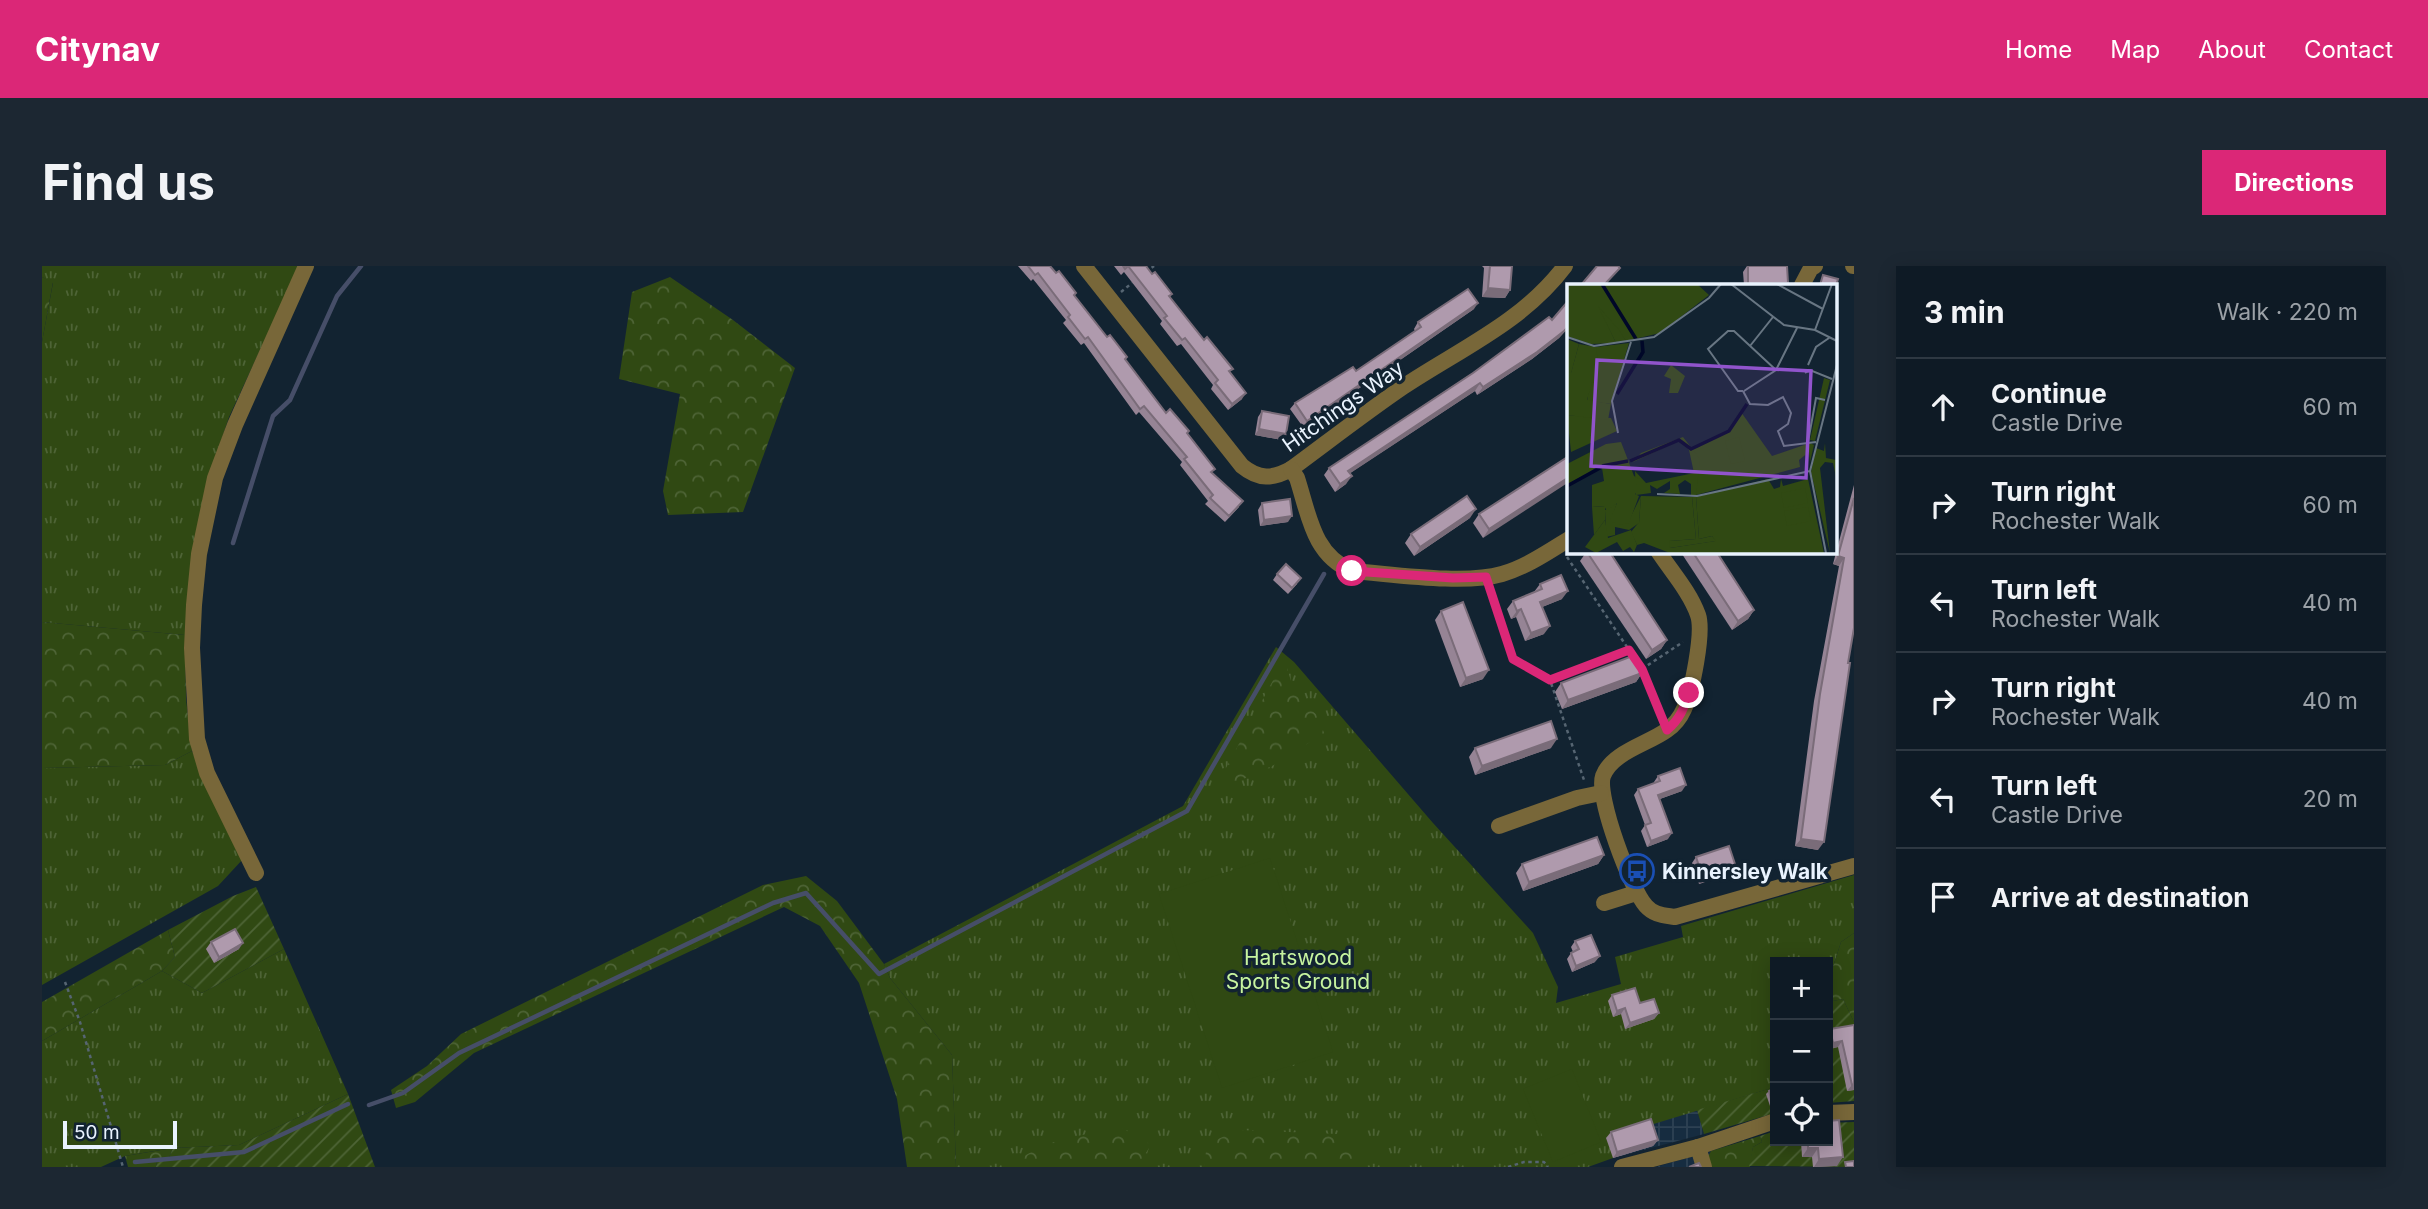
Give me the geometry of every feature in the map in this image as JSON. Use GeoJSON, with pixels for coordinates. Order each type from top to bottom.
{"type":"FeatureCollection","features":[{"type":"Feature","properties":{"kind":"street"},"geometry":{"type":"LineString","coordinates":[[256,873],[207,773],[197,739],[192,648],[194,605],[200,554],[215,478],[235,425],[306,266]]}},
{"type":"Feature","properties":{"kind":"street","name":"Hitchings Way"},"geometry":{"type":"LineString","coordinates":[[1084,266],[1242,466],[1252,474],[1266,478],[1279,476],[1291,469],[1404,386],[1502,326],[1533,303],[1557,269]]}},
{"type":"Feature","properties":{"kind":"street"},"geometry":{"type":"LineString","coordinates":[[1803,284],[1811,268],[1815,266]]}},
{"type":"Feature","properties":{"kind":"street"},"geometry":{"type":"LineString","coordinates":[[1291,469],[1297,478],[1320,545],[1338,565],[1352,571],[1453,578],[1486,577],[1522,566],[1564,542]]}},
{"type":"Feature","properties":{"kind":"street"},"geometry":{"type":"LineString","coordinates":[[1659,553],[1693,604],[1698,615],[1700,636],[1684,709],[1676,722],[1667,730],[1612,761],[1604,774],[1601,793],[1603,805],[1636,893],[1655,914],[1675,917],[1854,866]]}},
{"type":"Feature","properties":{"kind":"street"},"geometry":{"type":"LineString","coordinates":[[1499,826],[1577,798],[1601,793]]}},
{"type":"Feature","properties":{"kind":"street"},"geometry":{"type":"LineString","coordinates":[[1604,903],[1636,893]]}},
{"type":"Feature","properties":{"kind":"street"},"geometry":{"type":"LineString","coordinates":[[1833,1112],[1854,1112]]}},
{"type":"Feature","properties":{"kind":"street"},"geometry":{"type":"LineString","coordinates":[[1622,1167],[1651,1163],[1770,1123]]}},
{"type":"Feature","properties":{"kind":"street"},"geometry":{"type":"LineString","coordinates":[[1698,1147],[1704,1167]]}},
{"type":"Feature","properties":{"kind":"path"},"geometry":{"type":"LineString","coordinates":[[1143,275],[1154,266]]}},
{"type":"Feature","properties":{"kind":"path"},"geometry":{"type":"LineString","coordinates":[[1110,300],[1132,283]]}},
{"type":"Feature","properties":{"kind":"path"},"geometry":{"type":"LineString","coordinates":[[1571,553],[1642,669],[1667,730]]}},
{"type":"Feature","properties":{"kind":"path"},"geometry":{"type":"LineString","coordinates":[[1486,577],[1513,659],[1550,680],[1583,780],[1601,793]]}},
{"type":"Feature","properties":{"kind":"path"},"geometry":{"type":"LineString","coordinates":[[1642,669],[1688,639],[1700,636]]}},
{"type":"Feature","properties":{"kind":"path"},"geometry":{"type":"LineString","coordinates":[[1550,680],[1629,650]]}},
{"type":"Feature","properties":{"kind":"path"},"geometry":{"type":"LineString","coordinates":[[65,982],[80,1022],[123,1167]]}},
{"type":"Feature","properties":{"kind":"path"},"geometry":{"type":"LineString","coordinates":[[1508,1167],[1524,1162],[1544,1162],[1548,1167]]}},
{"type":"Feature","properties":{"kind":"shaded area"},"geometry":{"type":"Polygon","coordinates":[[[1697,1110],[1704,1134],[1613,1158],[1606,1138],[1697,1110]]]}},
{"type":"Feature","properties":{"kind":"shaded area"},"geometry":{"type":"Polygon","coordinates":[[[1711,1151],[1708,1158],[1712,1167],[1656,1167],[1711,1151]]]}},
{"type":"Feature","properties":{"kind":"green space"},"geometry":{"type":"Polygon","coordinates":[[[42,266],[299,266],[229,417],[212,468],[185,635],[42,622],[42,342],[53,283],[42,277],[42,266]]]}},
{"type":"Feature","properties":{"kind":"green space"},"geometry":{"type":"Polygon","coordinates":[[[42,277],[53,282],[42,342],[42,277]]]}},
{"type":"Feature","properties":{"kind":"green space"},"geometry":{"type":"Polygon","coordinates":[[[670,277],[733,320],[795,368],[743,512],[668,515],[663,491],[680,394],[619,379],[632,292],[670,277]]]}},
{"type":"Feature","properties":{"kind":"green space"},"geometry":{"type":"Polygon","coordinates":[[[42,622],[185,635],[186,699],[192,751],[165,765],[42,768],[42,622]]]}},
{"type":"Feature","properties":{"kind":"green space","name":"Hartswood Sports Ground"},"geometry":{"type":"Polygon","coordinates":[[[1276,647],[1294,662],[1433,823],[1533,933],[1558,987],[1556,1003],[1621,984],[1615,957],[1683,937],[1681,926],[1854,875],[1854,933],[1841,942],[1833,967],[1833,957],[1770,957],[1770,1089],[1647,1126],[1613,1158],[1588,1167],[956,1167],[952,1055],[890,978],[884,964],[1183,806],[1276,647]]]}},
{"type":"Feature","properties":{"kind":"green space"},"geometry":{"type":"Polygon","coordinates":[[[1287,668],[1295,694],[1316,714],[1328,742],[1310,742],[1274,765],[1228,786],[1219,781],[1278,671],[1287,668]]]}},
{"type":"Feature","properties":{"kind":"green space"},"geometry":{"type":"Polygon","coordinates":[[[192,751],[243,859],[218,886],[42,985],[42,768],[165,765],[192,751]]]}},
{"type":"Feature","properties":{"kind":"green space"},"geometry":{"type":"Polygon","coordinates":[[[1270,858],[1333,1052],[1222,1088],[1159,894],[1270,858]]]}},
{"type":"Feature","properties":{"kind":"green space"},"geometry":{"type":"Polygon","coordinates":[[[806,876],[837,901],[884,964],[890,978],[952,1055],[956,1167],[907,1167],[897,1099],[859,983],[820,926],[784,907],[474,1053],[415,1102],[396,1108],[391,1090],[427,1066],[461,1034],[763,885],[806,876]]]}},
{"type":"Feature","properties":{"kind":"green space"},"geometry":{"type":"Polygon","coordinates":[[[256,887],[284,949],[202,993],[162,971],[175,957],[168,930],[256,887]]]}},
{"type":"Feature","properties":{"kind":"green space"},"geometry":{"type":"Polygon","coordinates":[[[168,930],[175,957],[162,971],[42,1041],[42,1002],[168,930]]]}},
{"type":"Feature","properties":{"kind":"green space"},"geometry":{"type":"Polygon","coordinates":[[[1854,933],[1854,1022],[1843,999],[1833,1001],[1833,967],[1841,942],[1854,933]]]}},
{"type":"Feature","properties":{"kind":"green space"},"geometry":{"type":"Polygon","coordinates":[[[284,949],[348,1094],[239,1145],[172,1148],[125,1156],[101,1167],[42,1167],[42,1041],[162,971],[202,993],[284,949]]]}},
{"type":"Feature","properties":{"kind":"green space"},"geometry":{"type":"Polygon","coordinates":[[[1843,999],[1854,1022],[1854,1101],[1833,1103],[1833,1001],[1843,999]]]}},
{"type":"Feature","properties":{"kind":"green space"},"geometry":{"type":"Polygon","coordinates":[[[1572,1069],[1601,1142],[1553,1162],[1523,1089],[1572,1069]]]}},
{"type":"Feature","properties":{"kind":"green space"},"geometry":{"type":"Polygon","coordinates":[[[1770,1088],[1770,1114],[1704,1134],[1697,1110],[1770,1088]]]}},
{"type":"Feature","properties":{"kind":"green space"},"geometry":{"type":"Polygon","coordinates":[[[348,1094],[375,1167],[156,1167],[157,1161],[168,1160],[173,1148],[239,1145],[348,1094]]]}},
{"type":"Feature","properties":{"kind":"green space"},"geometry":{"type":"Polygon","coordinates":[[[1854,1122],[1854,1167],[1749,1166],[1753,1147],[1762,1142],[1760,1136],[1770,1133],[1770,1146],[1833,1146],[1833,1123],[1854,1122]]]}},
{"type":"Feature","properties":{"kind":"green space"},"geometry":{"type":"Polygon","coordinates":[[[1119,1126],[1151,1145],[1137,1167],[1004,1167],[1046,1144],[1119,1126]]]}},
{"type":"Feature","properties":{"kind":"green space"},"geometry":{"type":"Polygon","coordinates":[[[1238,1130],[1338,1134],[1368,1151],[1359,1167],[1204,1167],[1207,1144],[1238,1130]]]}},
{"type":"Feature","properties":{"kind":"green space"},"geometry":{"type":"Polygon","coordinates":[[[1760,1136],[1762,1142],[1753,1147],[1750,1167],[1712,1167],[1708,1157],[1711,1151],[1760,1136]]]}},
{"type":"Feature","properties":{"kind":"green space"},"geometry":{"type":"Polygon","coordinates":[[[173,1148],[168,1160],[157,1161],[156,1167],[128,1167],[125,1156],[173,1148]]]}},
{"type":"Feature","properties":{"kind":"building"},"geometry":{"type":"Polygon","coordinates":[[[1028,266],[1050,266],[1056,273],[1059,271],[1107,337],[1110,335],[1127,357],[1125,359],[1166,413],[1170,409],[1189,431],[1187,433],[1215,469],[1211,472],[1243,501],[1229,516],[1210,498],[1213,495],[1184,459],[1187,457],[1144,406],[1140,409],[1088,337],[1085,339],[1068,317],[1070,315],[1038,273],[1035,275],[1028,266]]]}},
{"type":"Feature","properties":{"kind":"building"},"geometry":{"type":"Polygon","coordinates":[[[1128,266],[1146,266],[1152,274],[1155,272],[1172,294],[1169,296],[1204,340],[1207,337],[1233,369],[1229,371],[1246,393],[1232,404],[1215,383],[1218,380],[1185,338],[1182,340],[1164,318],[1167,316],[1128,266]]]}},
{"type":"Feature","properties":{"kind":"building"},"geometry":{"type":"Polygon","coordinates":[[[1490,266],[1512,266],[1510,290],[1488,288],[1490,266]]]}},
{"type":"Feature","properties":{"kind":"building"},"geometry":{"type":"Polygon","coordinates":[[[1597,266],[1620,268],[1605,284],[1582,284],[1597,266]]]}},
{"type":"Feature","properties":{"kind":"building"},"geometry":{"type":"Polygon","coordinates":[[[1748,266],[1787,266],[1788,283],[1748,284],[1748,266]]]}},
{"type":"Feature","properties":{"kind":"building"},"geometry":{"type":"Polygon","coordinates":[[[1823,275],[1838,279],[1836,286],[1820,284],[1823,275]]]}},
{"type":"Feature","properties":{"kind":"building"},"geometry":{"type":"Polygon","coordinates":[[[1468,289],[1478,303],[1307,421],[1295,403],[1353,367],[1356,371],[1421,327],[1418,322],[1468,289]]]}},
{"type":"Feature","properties":{"kind":"building"},"geometry":{"type":"Polygon","coordinates":[[[1567,302],[1567,328],[1564,331],[1483,387],[1480,383],[1348,471],[1352,476],[1340,484],[1329,468],[1473,373],[1549,317],[1552,320],[1567,302]]]}},
{"type":"Feature","properties":{"kind":"building"},"geometry":{"type":"Polygon","coordinates":[[[1262,411],[1289,416],[1286,434],[1259,429],[1262,411]]]}},
{"type":"Feature","properties":{"kind":"building"},"geometry":{"type":"Polygon","coordinates":[[[1567,457],[1567,478],[1489,529],[1479,514],[1567,457]]]}},
{"type":"Feature","properties":{"kind":"building"},"geometry":{"type":"Polygon","coordinates":[[[1467,496],[1476,509],[1420,547],[1411,534],[1467,496]]]}},
{"type":"Feature","properties":{"kind":"building"},"geometry":{"type":"Polygon","coordinates":[[[1854,498],[1854,628],[1824,842],[1801,839],[1820,694],[1844,558],[1838,556],[1854,498]]]}},
{"type":"Feature","properties":{"kind":"building"},"geometry":{"type":"Polygon","coordinates":[[[1290,499],[1292,516],[1264,520],[1262,503],[1290,499]]]}},
{"type":"Feature","properties":{"kind":"building"},"geometry":{"type":"Polygon","coordinates":[[[1588,553],[1610,553],[1667,640],[1652,650],[1588,553]]]}},
{"type":"Feature","properties":{"kind":"building"},"geometry":{"type":"Polygon","coordinates":[[[1693,553],[1717,553],[1754,610],[1738,621],[1693,553]]]}},
{"type":"Feature","properties":{"kind":"building"},"geometry":{"type":"Polygon","coordinates":[[[1286,564],[1301,578],[1292,588],[1277,574],[1286,564]]]}},
{"type":"Feature","properties":{"kind":"building"},"geometry":{"type":"Polygon","coordinates":[[[1561,575],[1568,591],[1540,602],[1550,626],[1531,633],[1521,609],[1517,611],[1513,601],[1542,589],[1540,584],[1561,575]]]}},
{"type":"Feature","properties":{"kind":"building"},"geometry":{"type":"Polygon","coordinates":[[[1463,602],[1489,670],[1466,678],[1441,611],[1463,602]]]}},
{"type":"Feature","properties":{"kind":"building"},"geometry":{"type":"Polygon","coordinates":[[[1635,655],[1642,673],[1568,700],[1561,683],[1635,655]]]}},
{"type":"Feature","properties":{"kind":"building"},"geometry":{"type":"Polygon","coordinates":[[[1551,721],[1557,739],[1482,766],[1475,748],[1551,721]]]}},
{"type":"Feature","properties":{"kind":"building"},"geometry":{"type":"Polygon","coordinates":[[[1680,768],[1686,785],[1658,795],[1672,833],[1651,841],[1645,825],[1651,823],[1638,789],[1660,781],[1658,776],[1680,768]]]}},
{"type":"Feature","properties":{"kind":"building"},"geometry":{"type":"Polygon","coordinates":[[[1597,837],[1604,855],[1529,882],[1522,864],[1597,837]]]}},
{"type":"Feature","properties":{"kind":"building"},"geometry":{"type":"Polygon","coordinates":[[[1729,846],[1736,867],[1703,878],[1696,857],[1729,846]]]}},
{"type":"Feature","properties":{"kind":"building"},"geometry":{"type":"Polygon","coordinates":[[[235,929],[243,943],[219,957],[211,942],[235,929]]]}},
{"type":"Feature","properties":{"kind":"building"},"geometry":{"type":"Polygon","coordinates":[[[1591,935],[1600,956],[1576,966],[1571,953],[1579,949],[1575,941],[1591,935]]]}},
{"type":"Feature","properties":{"kind":"building"},"geometry":{"type":"Polygon","coordinates":[[[1635,988],[1640,1003],[1654,999],[1659,1013],[1630,1023],[1625,1008],[1617,1011],[1612,995],[1635,988]]]}},
{"type":"Feature","properties":{"kind":"building"},"geometry":{"type":"Polygon","coordinates":[[[1854,1025],[1852,1085],[1842,1041],[1833,1043],[1833,1028],[1854,1025]]]}},
{"type":"Feature","properties":{"kind":"building"},"geometry":{"type":"Polygon","coordinates":[[[1651,1119],[1658,1140],[1617,1152],[1611,1132],[1651,1119]]]}},
{"type":"Feature","properties":{"kind":"building"},"geometry":{"type":"Polygon","coordinates":[[[1839,1120],[1843,1157],[1819,1159],[1818,1148],[1808,1146],[1833,1146],[1833,1121],[1839,1120]]]}},
{"type":"Feature","properties":{"kind":"building"},"geometry":{"type":"Polygon","coordinates":[[[1854,1161],[1854,1167],[1846,1167],[1845,1162],[1854,1161]]]}},
{"type":"Feature","properties":{"kind":"waterway"},"geometry":{"type":"LineString","coordinates":[[233,543],[273,416],[290,400],[337,296],[361,266]]}},
{"type":"Feature","properties":{"kind":"waterway"},"geometry":{"type":"LineString","coordinates":[[369,1105],[403,1093],[459,1053],[773,903],[806,893],[879,974],[1187,811],[1324,574]]}},
{"type":"Feature","properties":{"kind":"waterway"},"geometry":{"type":"LineString","coordinates":[[135,1162],[244,1152],[348,1104]]}},
{"type":"Feature","properties":{"kind":"place","name":"Kinnersley Walk"},"geometry":{"type":"Point","coordinates":[1637,871]}},
{"type":"Feature","properties":{"kind":"route"},"geometry":{"type":"LineString","coordinates":[[1352,571],[1453,578],[1486,577],[1513,659],[1550,680],[1629,650],[1642,669],[1667,730],[1684,709],[1689,693]]}}]}
